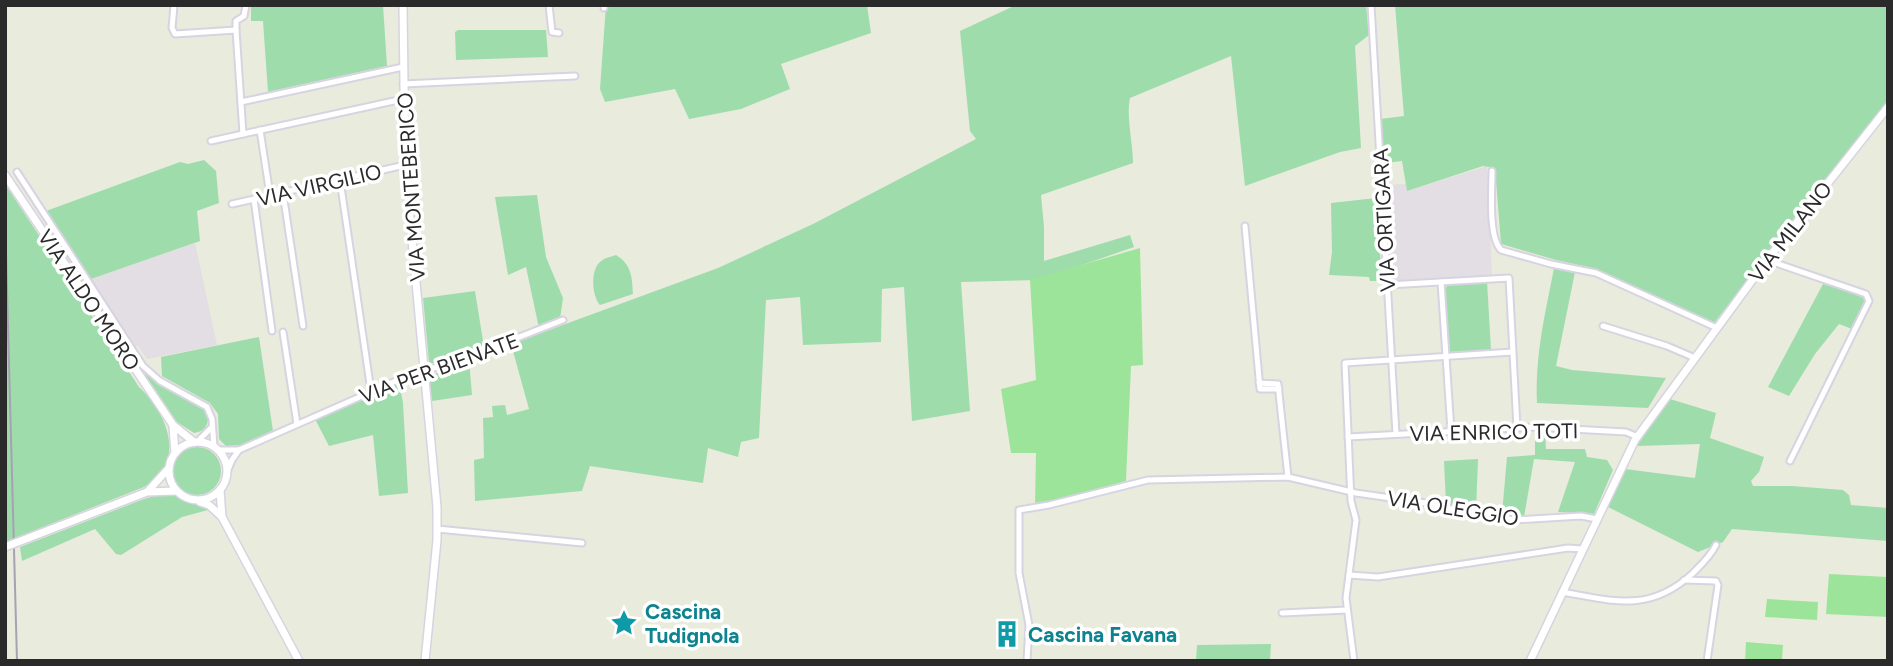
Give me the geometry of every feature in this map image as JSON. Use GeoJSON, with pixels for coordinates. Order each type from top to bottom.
{"type":"FeatureCollection","features":[{"type":"Feature","properties":{"kind":"street"},"geometry":{"type":"LineString","coordinates":[[174,5],[172,28],[175,34],[236,30]]}},
{"type":"Feature","properties":{"kind":"street"},"geometry":{"type":"LineString","coordinates":[[243,134],[236,21],[244,16],[246,5]]}},
{"type":"Feature","properties":{"kind":"street","name":"VIA MONTEBERICO"},"geometry":{"type":"LineString","coordinates":[[403,5],[405,165],[437,529],[425,661]]}},
{"type":"Feature","properties":{"kind":"street"},"geometry":{"type":"LineString","coordinates":[[549,5],[552,32],[559,33]]}},
{"type":"Feature","properties":{"kind":"street","name":"VIA ORTIGARA"},"geometry":{"type":"LineString","coordinates":[[1371,5],[1396,434]]}},
{"type":"Feature","properties":{"kind":"street"},"geometry":{"type":"LineString","coordinates":[[241,102],[403,67]]}},
{"type":"Feature","properties":{"kind":"street"},"geometry":{"type":"LineString","coordinates":[[403,84],[575,76]]}},
{"type":"Feature","properties":{"kind":"street"},"geometry":{"type":"LineString","coordinates":[[211,141],[403,99]]}},
{"type":"Feature","properties":{"kind":"street","name":"VIA MILANO"},"geometry":{"type":"LineString","coordinates":[[1530,661],[1631,447],[1767,260],[1888,107]]}},
{"type":"Feature","properties":{"kind":"street"},"geometry":{"type":"LineString","coordinates":[[260,130],[270,195]]}},
{"type":"Feature","properties":{"kind":"street","name":"VIA VIRGILIO"},"geometry":{"type":"LineString","coordinates":[[232,204],[405,165]]}},
{"type":"Feature","properties":{"kind":"street"},"geometry":{"type":"LineString","coordinates":[[1492,171],[1493,233],[1496,245],[1501,250],[1601,275],[1717,328]]}},
{"type":"Feature","properties":{"kind":"street"},"geometry":{"type":"LineString","coordinates":[[17,172],[143,366],[160,381],[202,402],[211,413],[216,448],[223,456],[227,472]]}},
{"type":"Feature","properties":{"kind":"street","name":"VIA ALDO MORO"},"geometry":{"type":"LineString","coordinates":[[5,175],[173,425],[195,442]]}},
{"type":"Feature","properties":{"kind":"street"},"geometry":{"type":"LineString","coordinates":[[340,180],[370,391]]}},
{"type":"Feature","properties":{"kind":"street"},"geometry":{"type":"LineString","coordinates":[[283,193],[303,326]]}},
{"type":"Feature","properties":{"kind":"street"},"geometry":{"type":"LineString","coordinates":[[254,199],[272,331]]}},
{"type":"Feature","properties":{"kind":"street"},"geometry":{"type":"LineString","coordinates":[[1245,226],[1259,383],[1261,390],[1279,389],[1288,477]]}},
{"type":"Feature","properties":{"kind":"street"},"geometry":{"type":"LineString","coordinates":[[1767,260],[1866,294],[1869,301],[1790,461]]}},
{"type":"Feature","properties":{"kind":"street"},"geometry":{"type":"LineString","coordinates":[[1388,285],[1509,278],[1517,428]]}},
{"type":"Feature","properties":{"kind":"street"},"geometry":{"type":"LineString","coordinates":[[1441,282],[1451,431]]}},
{"type":"Feature","properties":{"kind":"street","name":"VIA PER BIENATE"},"geometry":{"type":"LineString","coordinates":[[216,448],[239,450],[370,391],[425,369],[450,364],[563,320]]}},
{"type":"Feature","properties":{"kind":"street"},"geometry":{"type":"LineString","coordinates":[[1603,326],[1667,346],[1695,358]]}},
{"type":"Feature","properties":{"kind":"street"},"geometry":{"type":"LineString","coordinates":[[283,332],[297,424]]}},
{"type":"Feature","properties":{"kind":"street"},"geometry":{"type":"LineString","coordinates":[[1354,661],[1346,595],[1356,520],[1351,503],[1345,363],[1513,352]]}},
{"type":"Feature","properties":{"kind":"street","name":"VIA ALDO MORO"},"geometry":{"type":"LineString","coordinates":[[173,425],[175,453]]}},
{"type":"Feature","properties":{"kind":"street"},"geometry":{"type":"LineString","coordinates":[[195,442],[212,427]]}},
{"type":"Feature","properties":{"kind":"street","name":"VIA ENRICO TOTI"},"geometry":{"type":"LineString","coordinates":[[1348,437],[1546,427],[1626,432],[1638,437]]}},
{"type":"Feature","properties":{"kind":"street"},"geometry":{"type":"LineString","coordinates":[[147,492],[169,469],[175,453],[186,444],[195,442],[216,448]]}},
{"type":"Feature","properties":{"kind":"street"},"geometry":{"type":"LineString","coordinates":[[169,469],[176,491],[188,499],[205,500],[220,491],[239,450]]}},
{"type":"Feature","properties":{"kind":"street","name":"VIA OLEGGIO"},"geometry":{"type":"LineString","coordinates":[[1027,661],[1029,625],[1019,573],[1019,510],[1148,480],[1288,477],[1516,520],[1581,516],[1597,519]]}},
{"type":"Feature","properties":{"kind":"street"},"geometry":{"type":"LineString","coordinates":[[5,547],[147,492],[176,491]]}},
{"type":"Feature","properties":{"kind":"street"},"geometry":{"type":"LineString","coordinates":[[220,491],[222,517]]}},
{"type":"Feature","properties":{"kind":"street"},"geometry":{"type":"LineString","coordinates":[[195,500],[209,505],[222,517],[299,661]]}},
{"type":"Feature","properties":{"kind":"street"},"geometry":{"type":"LineString","coordinates":[[437,529],[582,543]]}},
{"type":"Feature","properties":{"kind":"street"},"geometry":{"type":"LineString","coordinates":[[1562,592],[1641,601],[1658,597],[1684,580],[1705,561],[1716,545]]}},
{"type":"Feature","properties":{"kind":"street"},"geometry":{"type":"LineString","coordinates":[[1349,575],[1378,578],[1568,548],[1583,549]]}},
{"type":"Feature","properties":{"kind":"street"},"geometry":{"type":"LineString","coordinates":[[1684,580],[1716,581],[1718,585],[1707,661]]}},
{"type":"Feature","properties":{"kind":"street"},"geometry":{"type":"LineString","coordinates":[[1282,614],[1347,610]]}},
{"type":"Feature","properties":{"kind":"shaded area"},"geometry":{"type":"Polygon","coordinates":[[[1487,166],[1492,276],[1391,282],[1385,185],[1406,184],[1407,191],[1487,166]]]}},
{"type":"Feature","properties":{"kind":"shaded area"},"geometry":{"type":"Polygon","coordinates":[[[195,243],[217,345],[147,359],[138,346],[135,346],[91,279],[195,243]]]}},
{"type":"Feature","properties":{"kind":"green space"},"geometry":{"type":"Polygon","coordinates":[[[251,5],[383,5],[387,66],[268,92],[263,21],[251,21],[251,5]]]}},
{"type":"Feature","properties":{"kind":"green space"},"geometry":{"type":"Polygon","coordinates":[[[606,5],[867,5],[871,33],[781,64],[790,89],[741,109],[689,119],[675,89],[605,102],[600,89],[606,5]]]}},
{"type":"Feature","properties":{"kind":"green space"},"geometry":{"type":"Polygon","coordinates":[[[1016,5],[1366,5],[1369,35],[1355,46],[1361,148],[1340,152],[1245,186],[1231,56],[1130,98],[1133,163],[1041,195],[1044,261],[1130,235],[1134,247],[1039,280],[961,282],[970,411],[912,421],[904,287],[882,289],[881,342],[803,345],[800,297],[766,300],[759,438],[741,442],[738,457],[708,448],[703,483],[590,466],[582,491],[475,501],[474,460],[484,458],[483,418],[493,417],[492,406],[505,405],[507,415],[529,409],[511,344],[718,268],[813,224],[976,139],[970,131],[960,31],[1016,5]]]}},
{"type":"Feature","properties":{"kind":"green space"},"geometry":{"type":"Polygon","coordinates":[[[1395,5],[1888,5],[1888,100],[1714,323],[1607,276],[1597,269],[1501,244],[1495,168],[1483,166],[1407,191],[1402,161],[1384,163],[1380,119],[1404,116],[1395,5]]]}},
{"type":"Feature","properties":{"kind":"green space"},"geometry":{"type":"Polygon","coordinates":[[[546,30],[548,57],[456,60],[455,32],[546,30]]]}},
{"type":"Feature","properties":{"kind":"green space"},"geometry":{"type":"Polygon","coordinates":[[[204,160],[216,171],[219,203],[197,211],[200,241],[91,279],[46,211],[180,162],[188,164],[204,160]]]}},
{"type":"Feature","properties":{"kind":"green space"},"geometry":{"type":"Polygon","coordinates":[[[5,184],[139,387],[162,417],[167,429],[169,454],[158,477],[144,487],[5,542],[5,184]]]}},
{"type":"Feature","properties":{"kind":"green space"},"geometry":{"type":"Polygon","coordinates":[[[537,195],[546,257],[563,298],[560,319],[539,328],[526,267],[508,275],[495,197],[537,195]]]}},
{"type":"Feature","properties":{"kind":"green space"},"geometry":{"type":"Polygon","coordinates":[[[1376,198],[1382,281],[1370,281],[1369,277],[1329,275],[1332,252],[1331,203],[1376,198]]]}},
{"type":"Feature","properties":{"kind":"green space"},"geometry":{"type":"Polygon","coordinates":[[[1140,248],[1143,365],[1131,366],[1126,481],[1035,507],[1036,453],[1011,453],[1001,389],[1036,380],[1030,280],[1140,248]]]}},
{"type":"Feature","properties":{"kind":"green space"},"geometry":{"type":"Polygon","coordinates":[[[616,255],[628,267],[633,294],[600,305],[594,290],[593,277],[602,261],[616,255]]]}},
{"type":"Feature","properties":{"kind":"green space"},"geometry":{"type":"Polygon","coordinates":[[[1554,268],[1575,272],[1556,366],[1572,370],[1666,378],[1648,408],[1537,403],[1539,351],[1554,268]]]}},
{"type":"Feature","properties":{"kind":"green space"},"geometry":{"type":"Polygon","coordinates":[[[1487,281],[1491,350],[1450,352],[1444,291],[1447,286],[1487,281]]]}},
{"type":"Feature","properties":{"kind":"green space"},"geometry":{"type":"Polygon","coordinates":[[[1823,284],[1865,296],[1867,303],[1852,329],[1839,324],[1815,354],[1789,396],[1768,387],[1823,284]]]}},
{"type":"Feature","properties":{"kind":"green space"},"geometry":{"type":"Polygon","coordinates":[[[475,291],[484,347],[437,365],[429,362],[423,298],[475,291]]]}},
{"type":"Feature","properties":{"kind":"green space"},"geometry":{"type":"Polygon","coordinates":[[[259,337],[273,431],[245,445],[226,446],[219,439],[218,414],[210,403],[162,376],[161,357],[259,337]]]}},
{"type":"Feature","properties":{"kind":"green space"},"geometry":{"type":"Polygon","coordinates":[[[469,360],[472,395],[432,401],[429,376],[469,360]]]}},
{"type":"Feature","properties":{"kind":"green space"},"geometry":{"type":"Polygon","coordinates":[[[144,373],[204,409],[208,415],[205,427],[194,433],[177,422],[144,373]]]}},
{"type":"Feature","properties":{"kind":"green space"},"geometry":{"type":"Polygon","coordinates":[[[399,382],[403,403],[408,493],[379,496],[373,435],[329,446],[315,419],[399,382]]]}},
{"type":"Feature","properties":{"kind":"green space"},"geometry":{"type":"Polygon","coordinates":[[[1670,399],[1716,413],[1710,438],[1764,457],[1759,472],[1751,481],[1753,486],[1843,490],[1849,495],[1851,505],[1888,508],[1888,541],[1732,529],[1723,542],[1698,552],[1608,507],[1625,469],[1695,478],[1700,444],[1637,446],[1641,436],[1670,399]]]}},
{"type":"Feature","properties":{"kind":"green space"},"geometry":{"type":"Polygon","coordinates":[[[1535,430],[1545,432],[1546,449],[1585,449],[1587,457],[1607,460],[1613,470],[1594,514],[1558,512],[1575,462],[1534,459],[1524,517],[1502,514],[1507,457],[1535,455],[1535,430]]]}},
{"type":"Feature","properties":{"kind":"green space"},"geometry":{"type":"Polygon","coordinates":[[[197,447],[214,454],[221,471],[214,488],[197,495],[180,488],[173,471],[180,454],[197,447]]]}},
{"type":"Feature","properties":{"kind":"green space"},"geometry":{"type":"Polygon","coordinates":[[[1478,459],[1476,511],[1446,504],[1444,461],[1478,459]]]}},
{"type":"Feature","properties":{"kind":"green space"},"geometry":{"type":"Polygon","coordinates":[[[165,493],[205,504],[208,510],[182,517],[121,555],[116,554],[95,529],[22,561],[20,547],[165,493]]]}},
{"type":"Feature","properties":{"kind":"green space"},"geometry":{"type":"Polygon","coordinates":[[[1829,574],[1888,577],[1888,617],[1826,614],[1829,574]]]}},
{"type":"Feature","properties":{"kind":"green space"},"geometry":{"type":"Polygon","coordinates":[[[1767,599],[1818,602],[1817,620],[1765,617],[1767,599]]]}},
{"type":"Feature","properties":{"kind":"green space"},"geometry":{"type":"Polygon","coordinates":[[[1746,642],[1783,645],[1782,661],[1745,661],[1746,642]]]}},
{"type":"Feature","properties":{"kind":"green space"},"geometry":{"type":"Polygon","coordinates":[[[1271,644],[1270,661],[1196,661],[1197,645],[1271,644]]]}},
{"type":"Feature","properties":{"kind":"railway"},"geometry":{"type":"LineString","coordinates":[[5,215],[17,661]]}},
{"type":"Feature","properties":{"kind":"place","name":"Cascina Tudignola"},"geometry":{"type":"Point","coordinates":[624,623]}},
{"type":"Feature","properties":{"kind":"place","name":"Cascina Favana"},"geometry":{"type":"Point","coordinates":[1007,634]}}]}
